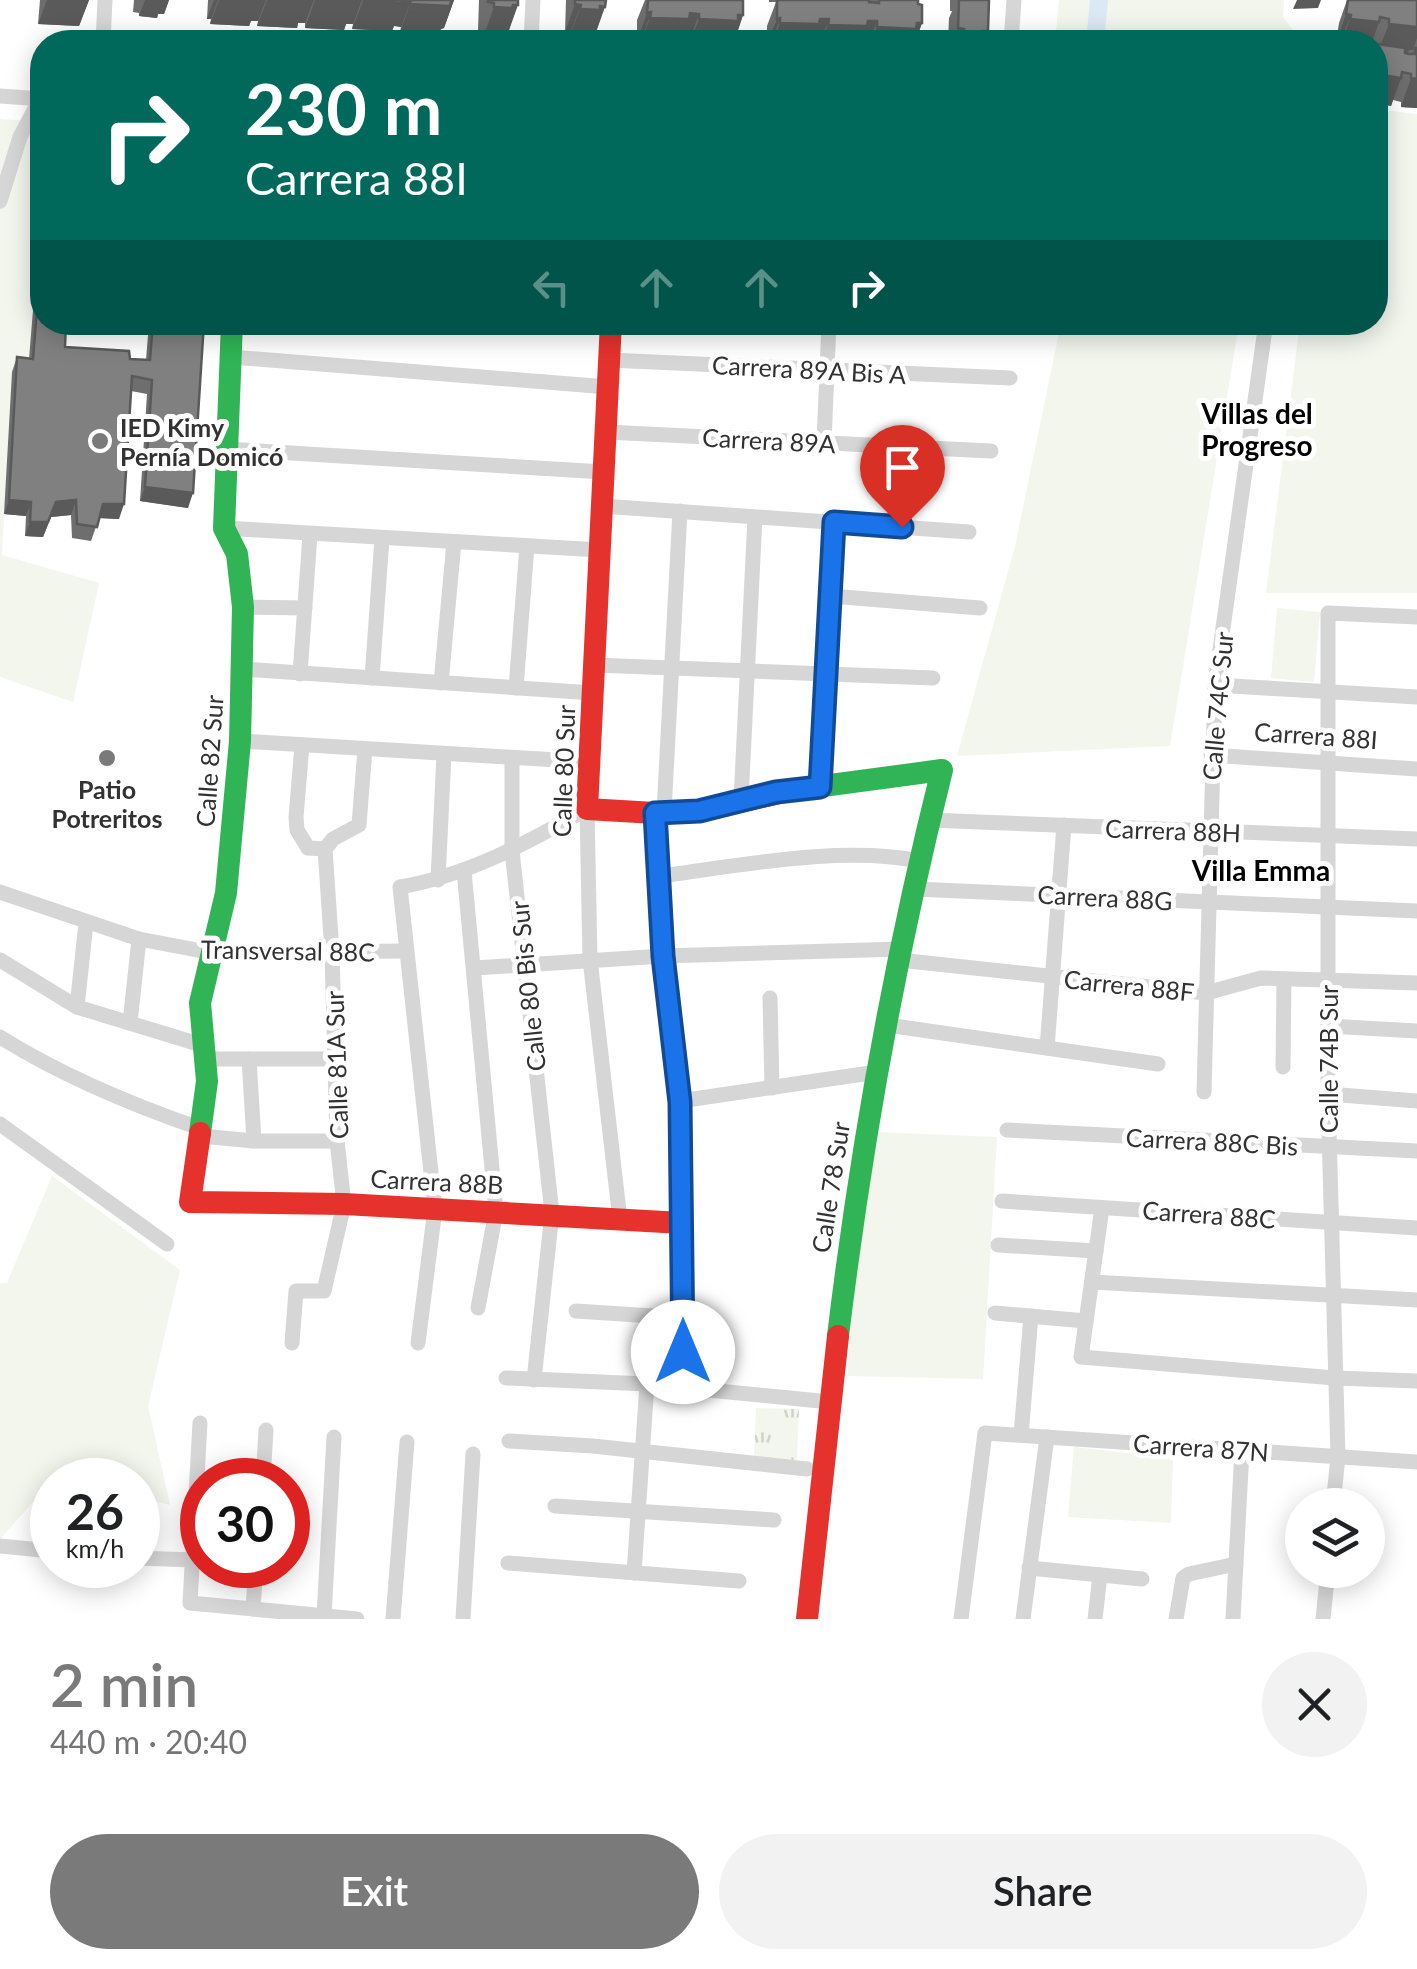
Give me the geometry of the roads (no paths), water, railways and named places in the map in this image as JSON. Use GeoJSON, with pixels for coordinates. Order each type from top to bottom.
{"type":"FeatureCollection","features":[{"type":"Feature","properties":{"kind":"street"},"geometry":{"type":"LineString","coordinates":[[105,30],[106,0]]}},
{"type":"Feature","properties":{"kind":"street"},"geometry":{"type":"LineString","coordinates":[[532,30],[533,0]]}},
{"type":"Feature","properties":{"kind":"street"},"geometry":{"type":"LineString","coordinates":[[1012,30],[1014,0]]}},
{"type":"Feature","properties":{"kind":"street"},"geometry":{"type":"LineString","coordinates":[[0,96],[30,98]]}},
{"type":"Feature","properties":{"kind":"street"},"geometry":{"type":"LineString","coordinates":[[0,201],[20,136],[30,118]]}},
{"type":"Feature","properties":{"kind":"street","name":"Calle 82 Sur"},"geometry":{"type":"LineString","coordinates":[[190,1202],[208,1081],[200,1002],[202,982],[226,893],[240,742],[243,607],[237,554],[224,528],[232,335]]}},
{"type":"Feature","properties":{"kind":"street","name":"Calle 80 Sur"},"geometry":{"type":"LineString","coordinates":[[610,335],[588,809],[590,959],[620,1220]]}},
{"type":"Feature","properties":{"kind":"street"},"geometry":{"type":"LineString","coordinates":[[824,443],[828,335]]}},
{"type":"Feature","properties":{"kind":"street","name":"Calle 74C Sur"},"geometry":{"type":"LineString","coordinates":[[1204,1092],[1215,685],[1264,335]]}},
{"type":"Feature","properties":{"kind":"street"},"geometry":{"type":"LineString","coordinates":[[231,357],[608,387]]}},
{"type":"Feature","properties":{"kind":"street","name":"Carrera 89A Bis A"},"geometry":{"type":"LineString","coordinates":[[609,360],[1010,378]]}},
{"type":"Feature","properties":{"kind":"street","name":"Carrera 89A"},"geometry":{"type":"LineString","coordinates":[[606,432],[992,450]]}},
{"type":"Feature","properties":{"kind":"street"},"geometry":{"type":"LineString","coordinates":[[227,449],[604,472]]}},
{"type":"Feature","properties":{"kind":"street"},"geometry":{"type":"LineString","coordinates":[[602,506],[969,532]]}},
{"type":"Feature","properties":{"kind":"street"},"geometry":{"type":"LineString","coordinates":[[680,511],[659,812],[663,956],[680,1102],[683,1387]]}},
{"type":"Feature","properties":{"kind":"street"},"geometry":{"type":"LineString","coordinates":[[740,800],[756,516]]}},
{"type":"Feature","properties":{"kind":"street"},"geometry":{"type":"LineString","coordinates":[[444,754],[438,880],[512,851],[588,809],[699,811],[776,792],[820,787],[834,522]]}},
{"type":"Feature","properties":{"kind":"street"},"geometry":{"type":"LineString","coordinates":[[224,528],[600,550]]}},
{"type":"Feature","properties":{"kind":"street"},"geometry":{"type":"LineString","coordinates":[[300,674],[310,535]]}},
{"type":"Feature","properties":{"kind":"street"},"geometry":{"type":"LineString","coordinates":[[372,678],[382,538]]}},
{"type":"Feature","properties":{"kind":"street"},"geometry":{"type":"LineString","coordinates":[[441,683],[454,542]]}},
{"type":"Feature","properties":{"kind":"street"},"geometry":{"type":"LineString","coordinates":[[516,688],[527,546]]}},
{"type":"Feature","properties":{"kind":"street"},"geometry":{"type":"LineString","coordinates":[[830,596],[980,608]]}},
{"type":"Feature","properties":{"kind":"street"},"geometry":{"type":"LineString","coordinates":[[243,607],[304,608]]}},
{"type":"Feature","properties":{"kind":"street","name":"Calle 74B Sur"},"geometry":{"type":"LineString","coordinates":[[1335,1488],[1338,1457],[1328,1094],[1328,612],[1417,617]]}},
{"type":"Feature","properties":{"kind":"street"},"geometry":{"type":"LineString","coordinates":[[594,666],[933,678]]}},
{"type":"Feature","properties":{"kind":"street"},"geometry":{"type":"LineString","coordinates":[[243,669],[593,693]]}},
{"type":"Feature","properties":{"kind":"street"},"geometry":{"type":"LineString","coordinates":[[1215,685],[1417,697]]}},
{"type":"Feature","properties":{"kind":"street"},"geometry":{"type":"LineString","coordinates":[[240,742],[590,762]]}},
{"type":"Feature","properties":{"kind":"street"},"geometry":{"type":"LineString","coordinates":[[302,745],[296,817],[308,848],[329,844],[357,829],[361,819],[364,749]]}},
{"type":"Feature","properties":{"kind":"street","name":"Carrera 88I"},"geometry":{"type":"LineString","coordinates":[[1211,755],[1417,769]]}},
{"type":"Feature","properties":{"kind":"street","name":"Calle 80 Bis Sur"},"geometry":{"type":"LineString","coordinates":[[512,758],[512,851],[552,1213],[534,1380]]}},
{"type":"Feature","properties":{"kind":"street","name":"Calle 78 Sur"},"geometry":{"type":"LineString","coordinates":[[807,1619],[843,1282],[886,1024],[942,770],[820,787]]}},
{"type":"Feature","properties":{"kind":"street","name":"Carrera 88H"},"geometry":{"type":"LineString","coordinates":[[928,820],[1417,840]]}},
{"type":"Feature","properties":{"kind":"street"},"geometry":{"type":"LineString","coordinates":[[1046,1048],[1064,826]]}},
{"type":"Feature","properties":{"kind":"street","name":"Calle 81A Sur"},"geometry":{"type":"LineString","coordinates":[[292,1344],[296,1291],[324,1290],[344,1204],[337,1141],[329,844]]}},
{"type":"Feature","properties":{"kind":"street"},"geometry":{"type":"LineString","coordinates":[[660,876],[858,856],[920,861]]}},
{"type":"Feature","properties":{"kind":"street"},"geometry":{"type":"LineString","coordinates":[[464,871],[496,1211],[478,1308]]}},
{"type":"Feature","properties":{"kind":"street","name":"Transversal 88C"},"geometry":{"type":"LineString","coordinates":[[418,1343],[435,1210],[400,887],[438,880]]}},
{"type":"Feature","properties":{"kind":"street","name":"Carrera 88G"},"geometry":{"type":"LineString","coordinates":[[914,889],[1417,912]]}},
{"type":"Feature","properties":{"kind":"street","name":"Transversal 88C"},"geometry":{"type":"LineString","coordinates":[[0,892],[140,939],[213,952],[406,950]]}},
{"type":"Feature","properties":{"kind":"street"},"geometry":{"type":"LineString","coordinates":[[77,1007],[86,923]]}},
{"type":"Feature","properties":{"kind":"street"},"geometry":{"type":"LineString","coordinates":[[130,1023],[140,939]]}},
{"type":"Feature","properties":{"kind":"street","name":"Carrera 88F"},"geometry":{"type":"LineString","coordinates":[[475,968],[663,956],[901,954],[1052,977],[1206,994],[1261,978],[1417,983]]}},
{"type":"Feature","properties":{"kind":"street"},"geometry":{"type":"LineString","coordinates":[[0,960],[77,1007],[206,1052],[250,1059],[336,1059]]}},
{"type":"Feature","properties":{"kind":"street"},"geometry":{"type":"LineString","coordinates":[[1282,1066],[1284,978]]}},
{"type":"Feature","properties":{"kind":"street"},"geometry":{"type":"LineString","coordinates":[[770,998],[772,1088]]}},
{"type":"Feature","properties":{"kind":"street"},"geometry":{"type":"LineString","coordinates":[[886,1024],[1158,1064]]}},
{"type":"Feature","properties":{"kind":"street"},"geometry":{"type":"LineString","coordinates":[[1328,1026],[1417,1031]]}},
{"type":"Feature","properties":{"kind":"street"},"geometry":{"type":"LineString","coordinates":[[0,1037],[128,1104],[202,1133],[254,1141],[337,1141]]}},
{"type":"Feature","properties":{"kind":"street"},"geometry":{"type":"LineString","coordinates":[[250,1059],[254,1141]]}},
{"type":"Feature","properties":{"kind":"street"},"geometry":{"type":"LineString","coordinates":[[680,1102],[877,1072]]}},
{"type":"Feature","properties":{"kind":"street"},"geometry":{"type":"LineString","coordinates":[[1328,1094],[1417,1101]]}},
{"type":"Feature","properties":{"kind":"street"},"geometry":{"type":"LineString","coordinates":[[0,1124],[167,1244]]}},
{"type":"Feature","properties":{"kind":"street","name":"Carrera 88C Bis"},"geometry":{"type":"LineString","coordinates":[[1008,1130],[1417,1151]]}},
{"type":"Feature","properties":{"kind":"street","name":"Carrera 88C"},"geometry":{"type":"LineString","coordinates":[[1002,1201],[1417,1228]]}},
{"type":"Feature","properties":{"kind":"street","name":"Carrera 88B"},"geometry":{"type":"LineString","coordinates":[[190,1202],[344,1204],[682,1223]]}},
{"type":"Feature","properties":{"kind":"street"},"geometry":{"type":"LineString","coordinates":[[1102,1208],[1082,1358],[1417,1381]]}},
{"type":"Feature","properties":{"kind":"street"},"geometry":{"type":"LineString","coordinates":[[998,1244],[1096,1252]]}},
{"type":"Feature","properties":{"kind":"street"},"geometry":{"type":"LineString","coordinates":[[1092,1282],[1417,1300]]}},
{"type":"Feature","properties":{"kind":"street"},"geometry":{"type":"LineString","coordinates":[[576,1310],[683,1318]]}},
{"type":"Feature","properties":{"kind":"street"},"geometry":{"type":"LineString","coordinates":[[995,1312],[1086,1321]]}},
{"type":"Feature","properties":{"kind":"street"},"geometry":{"type":"LineString","coordinates":[[1020,1435],[1031,1316]]}},
{"type":"Feature","properties":{"kind":"street"},"geometry":{"type":"LineString","coordinates":[[506,1378],[647,1384],[830,1402]]}},
{"type":"Feature","properties":{"kind":"street"},"geometry":{"type":"LineString","coordinates":[[634,1573],[647,1384]]}},
{"type":"Feature","properties":{"kind":"street"},"geometry":{"type":"LineString","coordinates":[[198,1458],[200,1423]]}},
{"type":"Feature","properties":{"kind":"street"},"geometry":{"type":"LineString","coordinates":[[264,1458],[266,1430]]}},
{"type":"Feature","properties":{"kind":"street","name":"Carrera 87N"},"geometry":{"type":"LineString","coordinates":[[960,1619],[985,1433],[1417,1462]]}},
{"type":"Feature","properties":{"kind":"street"},"geometry":{"type":"LineString","coordinates":[[324,1616],[334,1437]]}},
{"type":"Feature","properties":{"kind":"street"},"geometry":{"type":"LineString","coordinates":[[1023,1619],[1046,1437]]}},
{"type":"Feature","properties":{"kind":"street"},"geometry":{"type":"LineString","coordinates":[[510,1441],[807,1469]]}},
{"type":"Feature","properties":{"kind":"street"},"geometry":{"type":"LineString","coordinates":[[393,1619],[407,1442]]}},
{"type":"Feature","properties":{"kind":"street"},"geometry":{"type":"LineString","coordinates":[[1233,1619],[1242,1450]]}},
{"type":"Feature","properties":{"kind":"street"},"geometry":{"type":"LineString","coordinates":[[463,1619],[474,1454]]}},
{"type":"Feature","properties":{"kind":"street"},"geometry":{"type":"LineString","coordinates":[[555,1506],[774,1520]]}},
{"type":"Feature","properties":{"kind":"street"},"geometry":{"type":"LineString","coordinates":[[0,1546],[30,1549]]}},
{"type":"Feature","properties":{"kind":"street"},"geometry":{"type":"LineString","coordinates":[[508,1562],[738,1581]]}},
{"type":"Feature","properties":{"kind":"street"},"geometry":{"type":"LineString","coordinates":[[1176,1619],[1184,1578],[1236,1564]]}},
{"type":"Feature","properties":{"kind":"street"},"geometry":{"type":"LineString","coordinates":[[1029,1568],[1142,1579]]}},
{"type":"Feature","properties":{"kind":"street"},"geometry":{"type":"LineString","coordinates":[[1095,1619],[1100,1575]]}},
{"type":"Feature","properties":{"kind":"street"},"geometry":{"type":"LineString","coordinates":[[191,1588],[190,1603],[357,1619]]}},
{"type":"Feature","properties":{"kind":"street"},"geometry":{"type":"LineString","coordinates":[[253,1609],[254,1588]]}},
{"type":"Feature","properties":{"kind":"street"},"geometry":{"type":"LineString","coordinates":[[1324,1619],[1327,1588]]}},
{"type":"Feature","properties":{"kind":"waterway"},"geometry":{"type":"LineString","coordinates":[[1096,30],[1099,0]]}},
{"type":"Feature","properties":{"kind":"place","name":"IED Kimy Pernía Domicó"},"geometry":{"type":"Point","coordinates":[100,441]}},
{"type":"Feature","properties":{"kind":"place","name":"Patio Potreritos"},"geometry":{"type":"Point","coordinates":[107,758]}},
{"type":"Feature","properties":{"kind":"district","name":"Villas del Progreso"},"geometry":{"type":"Point","coordinates":[1257,429]}},
{"type":"Feature","properties":{"kind":"district","name":"Villa Emma"},"geometry":{"type":"Point","coordinates":[1261,870]}}]}
